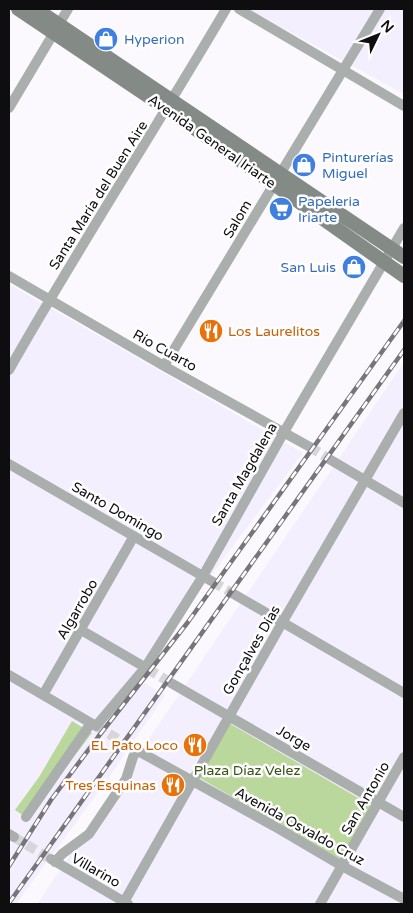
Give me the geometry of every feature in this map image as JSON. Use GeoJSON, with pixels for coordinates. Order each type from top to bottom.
{"type":"FeatureCollection","features":[{"type":"Feature","properties":{"kind":"main road","name":"Avenida General Iriarte"},"geometry":{"type":"LineString","coordinates":[[18,9],[56,28],[277,179],[404,276]]}},
{"type":"Feature","properties":{"kind":"main road","name":"Avenida General Iriarte"},"geometry":{"type":"LineString","coordinates":[[36,9],[56,28]]}},
{"type":"Feature","properties":{"kind":"main road","name":"Avenida General Iriarte"},"geometry":{"type":"LineString","coordinates":[[277,179],[398,253]]}},
{"type":"Feature","properties":{"kind":"street"},"geometry":{"type":"LineString","coordinates":[[9,108],[68,9]]}},
{"type":"Feature","properties":{"kind":"street","name":"Santa María del Buen Aire"},"geometry":{"type":"LineString","coordinates":[[9,370],[49,300],[170,105],[226,9]]}},
{"type":"Feature","properties":{"kind":"street"},"geometry":{"type":"LineString","coordinates":[[239,9],[404,106]]}},
{"type":"Feature","properties":{"kind":"street","name":"Salom"},"geometry":{"type":"LineString","coordinates":[[164,366],[380,9]]}},
{"type":"Feature","properties":{"kind":"street","name":"Santa Magdalena"},"geometry":{"type":"LineString","coordinates":[[26,817],[94,724],[146,668],[202,576],[384,262],[398,253],[404,228]]}},
{"type":"Feature","properties":{"kind":"street","name":"Río Cuarto"},"geometry":{"type":"LineString","coordinates":[[9,276],[164,366],[310,447]]}},
{"type":"Feature","properties":{"kind":"street","name":"Gonçalves Días"},"geometry":{"type":"LineString","coordinates":[[126,903],[229,716],[404,412]]}},
{"type":"Feature","properties":{"kind":"street"},"geometry":{"type":"LineString","coordinates":[[329,459],[404,503]]}},
{"type":"Feature","properties":{"kind":"street","name":"Santo Domingo"},"geometry":{"type":"LineString","coordinates":[[9,464],[213,582]]}},
{"type":"Feature","properties":{"kind":"street","name":"Algarrobo"},"geometry":{"type":"LineString","coordinates":[[44,695],[134,536]]}},
{"type":"Feature","properties":{"kind":"street"},"geometry":{"type":"LineString","coordinates":[[232,593],[404,693]]}},
{"type":"Feature","properties":{"kind":"street"},"geometry":{"type":"LineString","coordinates":[[81,630],[146,668]]}},
{"type":"Feature","properties":{"kind":"street"},"geometry":{"type":"LineString","coordinates":[[9,675],[94,724]]}},
{"type":"Feature","properties":{"kind":"street","name":"Jorge"},"geometry":{"type":"LineString","coordinates":[[171,683],[404,817]]}},
{"type":"Feature","properties":{"kind":"street","name":"Avenida Osvaldo Cruz"},"geometry":{"type":"LineString","coordinates":[[53,861],[89,834],[126,779],[134,749],[404,899]]}},
{"type":"Feature","properties":{"kind":"street","name":"San Antonio"},"geometry":{"type":"LineString","coordinates":[[320,904],[404,756]]}},
{"type":"Feature","properties":{"kind":"street","name":"Villarino"},"geometry":{"type":"LineString","coordinates":[[53,861],[126,903]]}},
{"type":"Feature","properties":{"kind":"shaded area"},"geometry":{"type":"Polygon","coordinates":[[[248,9],[404,9],[404,94],[248,9]]]}},
{"type":"Feature","properties":{"kind":"shaded area"},"geometry":{"type":"Polygon","coordinates":[[[9,284],[303,453],[106,715],[138,679],[165,695],[108,779],[16,904],[9,904],[9,847],[15,838],[9,845],[9,284]]]}},
{"type":"Feature","properties":{"kind":"shaded area"},"geometry":{"type":"Polygon","coordinates":[[[404,362],[404,904],[37,904],[404,362]]]}},
{"type":"Feature","properties":{"kind":"green space"},"geometry":{"type":"Polygon","coordinates":[[[72,721],[92,733],[27,818],[15,810],[39,777],[72,721]]]}},
{"type":"Feature","properties":{"kind":"green space","name":"Plaza Díaz Velez"},"geometry":{"type":"Polygon","coordinates":[[[229,723],[374,807],[343,861],[198,777],[229,723]]]}},
{"type":"Feature","properties":{"kind":"tunnel"},"geometry":{"type":"LineString","coordinates":[[310,447],[329,459]]}},
{"type":"Feature","properties":{"kind":"tunnel"},"geometry":{"type":"LineString","coordinates":[[213,582],[232,593]]}},
{"type":"Feature","properties":{"kind":"tunnel"},"geometry":{"type":"LineString","coordinates":[[148,669],[171,683]]}},
{"type":"Feature","properties":{"kind":"tunnel"},"geometry":{"type":"LineString","coordinates":[[96,726],[131,747]]}},
{"type":"Feature","properties":{"kind":"tunnel"},"geometry":{"type":"LineString","coordinates":[[14,837],[50,859]]}},
{"type":"Feature","properties":{"kind":"railway"},"geometry":{"type":"LineString","coordinates":[[9,866],[51,800],[188,622],[404,321]]}},
{"type":"Feature","properties":{"kind":"railway"},"geometry":{"type":"LineString","coordinates":[[9,903],[404,350]]}},
{"type":"Feature","properties":{"kind":"place","name":"Hyperion"},"geometry":{"type":"Point","coordinates":[106,39]}},
{"type":"Feature","properties":{"kind":"place","name":"Pinturerías Miguel"},"geometry":{"type":"Point","coordinates":[304,165]}},
{"type":"Feature","properties":{"kind":"place","name":"Papeleria Iriarte"},"geometry":{"type":"Point","coordinates":[281,209]}},
{"type":"Feature","properties":{"kind":"place","name":"San Luis"},"geometry":{"type":"Point","coordinates":[354,267]}},
{"type":"Feature","properties":{"kind":"place","name":"Los Laurelitos"},"geometry":{"type":"Point","coordinates":[211,331]}},
{"type":"Feature","properties":{"kind":"place","name":"EL Pato Loco"},"geometry":{"type":"Point","coordinates":[195,745]}},
{"type":"Feature","properties":{"kind":"place","name":"Tres Esquinas"},"geometry":{"type":"Point","coordinates":[173,785]}}]}
